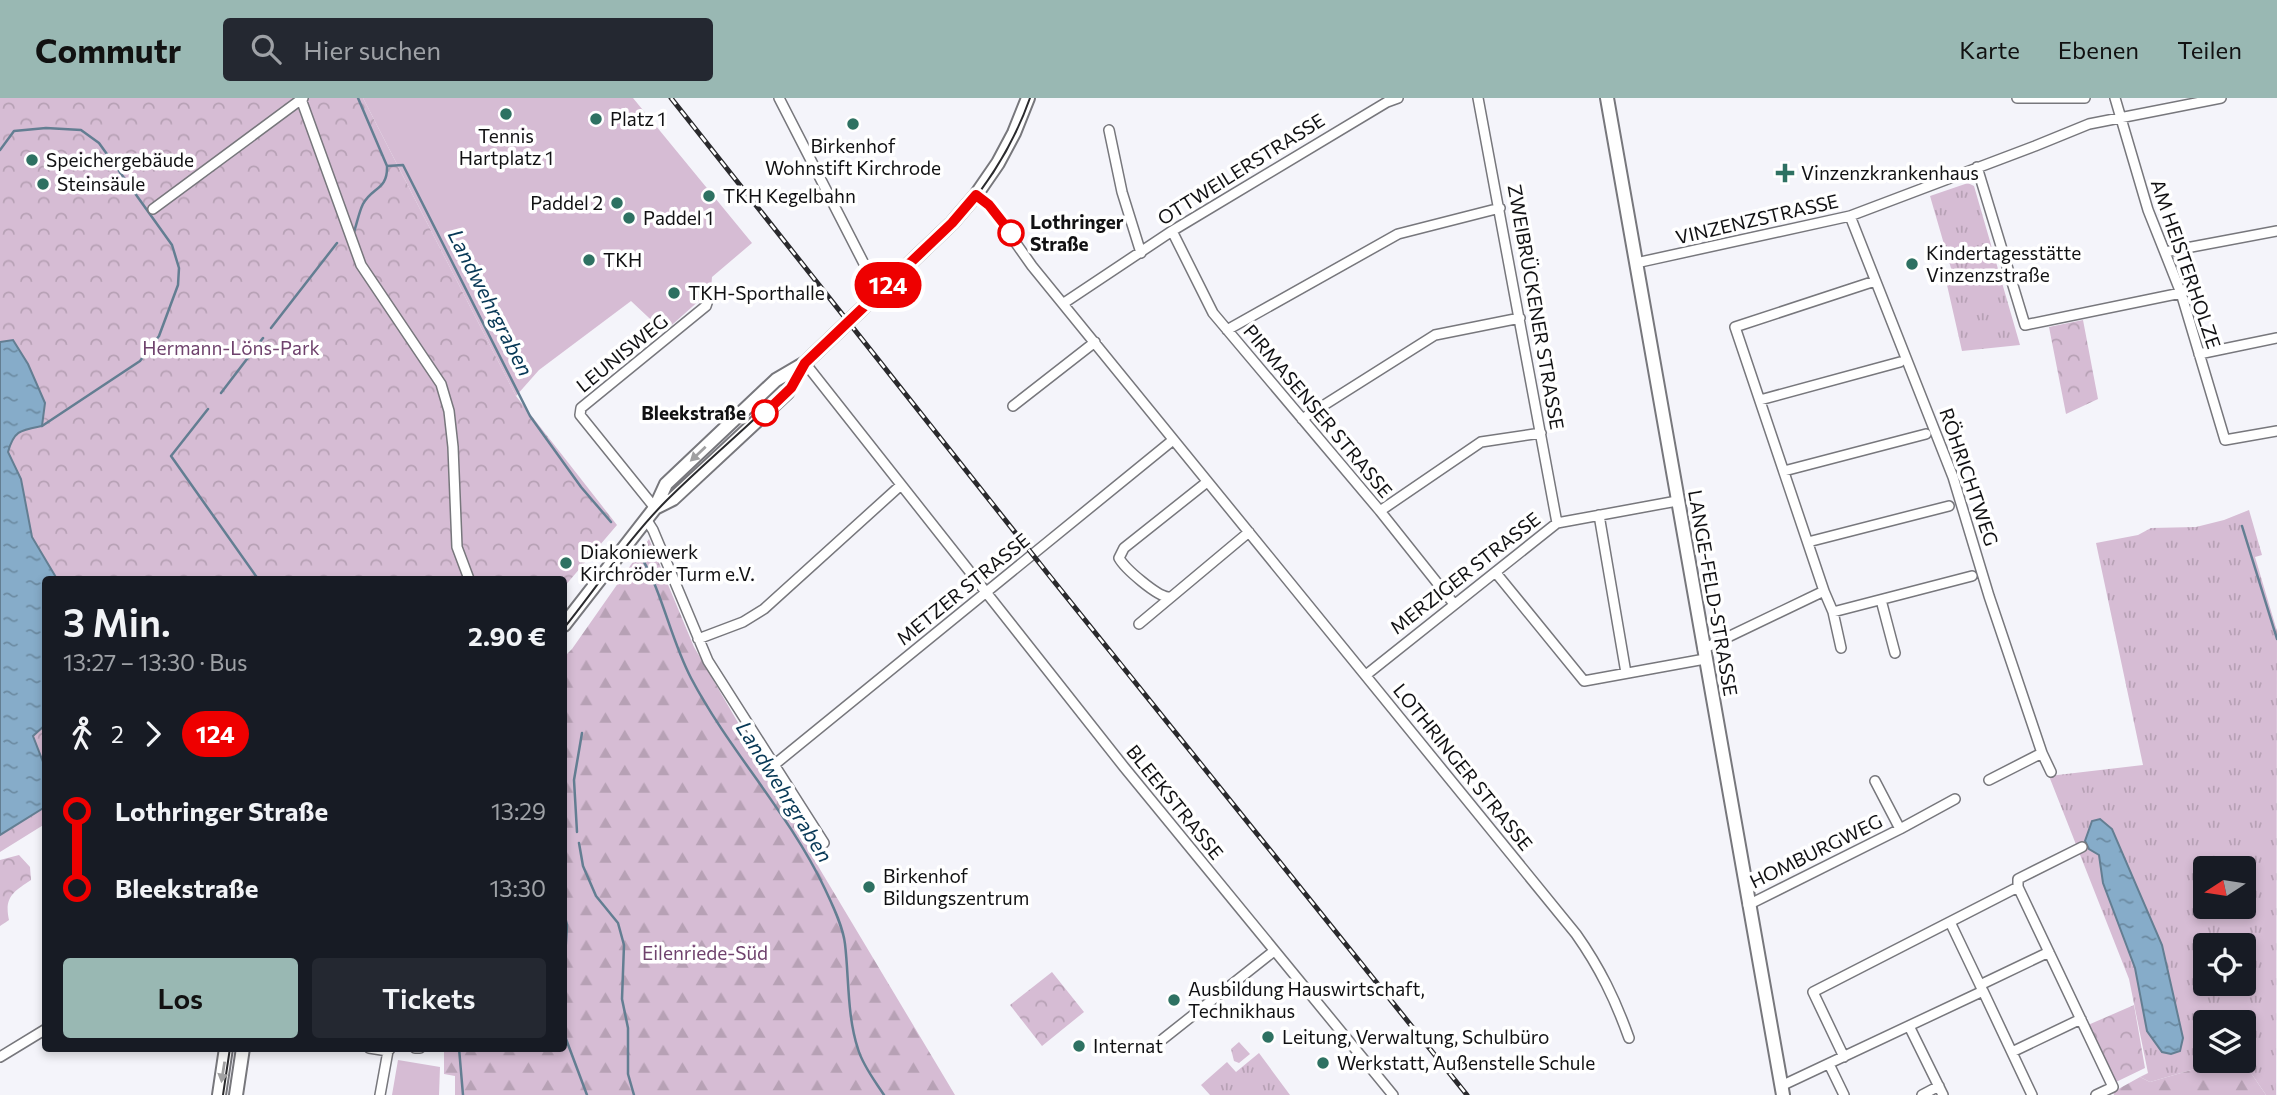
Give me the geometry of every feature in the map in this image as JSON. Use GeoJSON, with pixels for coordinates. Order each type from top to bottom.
{"type":"FeatureCollection","features":[{"type":"Feature","properties":{"kind":"street"},"geometry":{"type":"LineString","coordinates":[[779,98],[879,293]]}},
{"type":"Feature","properties":{"kind":"street"},"geometry":{"type":"LineString","coordinates":[[567,621],[655,508],[673,499],[787,393],[805,363],[952,223],[976,195],[1009,143],[1028,98]]}},
{"type":"Feature","properties":{"kind":"street","name":"OTTWEILERSTRASSE"},"geometry":{"type":"LineString","coordinates":[[1064,303],[1172,231],[1298,153],[1398,98]]}},
{"type":"Feature","properties":{"kind":"street","name":"ZWEIBRÜCKENER STRASSE"},"geometry":{"type":"LineString","coordinates":[[1478,98],[1557,523]]}},
{"type":"Feature","properties":{"kind":"street","name":"LANGE-FELD-STRASSE"},"geometry":{"type":"LineString","coordinates":[[1607,98],[1782,1091]]}},
{"type":"Feature","properties":{"kind":"street"},"geometry":{"type":"LineString","coordinates":[[2017,98],[2085,98]]}},
{"type":"Feature","properties":{"kind":"street","name":"AM HEISTERHOLZE"},"geometry":{"type":"LineString","coordinates":[[2115,98],[2148,210],[2180,293],[2225,440],[2277,431]]}},
{"type":"Feature","properties":{"kind":"street","name":"VINZENZSTRASSE"},"geometry":{"type":"LineString","coordinates":[[1636,263],[1850,216],[2089,124],[2221,98]]}},
{"type":"Feature","properties":{"kind":"street"},"geometry":{"type":"LineString","coordinates":[[153,209],[302,99],[361,265],[441,384],[446,397],[453,447],[456,538],[469,576]]}},
{"type":"Feature","properties":{"kind":"street","name":"OTTWEILERSTRASSE"},"geometry":{"type":"LineString","coordinates":[[1109,130],[1120,183],[1141,253]]}},
{"type":"Feature","properties":{"kind":"street"},"geometry":{"type":"LineString","coordinates":[[1977,167],[2025,325],[2180,293]]}},
{"type":"Feature","properties":{"kind":"street","name":"LOTHRINGER STRASSE"},"geometry":{"type":"LineString","coordinates":[[976,195],[989,205],[1032,266],[1576,934],[1613,996],[1629,1038]]}},
{"type":"Feature","properties":{"kind":"street"},"geometry":{"type":"LineString","coordinates":[[1227,330],[1398,234],[1500,208]]}},
{"type":"Feature","properties":{"kind":"street","name":"RÖHRICHTWEG"},"geometry":{"type":"LineString","coordinates":[[1850,216],[1936,430],[1962,502],[1989,596],[2042,753],[2051,772]]}},
{"type":"Feature","properties":{"kind":"street","name":"PIRMASENSER STRASSE"},"geometry":{"type":"LineString","coordinates":[[1172,231],[1213,313],[1380,511],[1454,604]]}},
{"type":"Feature","properties":{"kind":"street"},"geometry":{"type":"LineString","coordinates":[[2165,252],[2277,231]]}},
{"type":"Feature","properties":{"kind":"street"},"geometry":{"type":"LineString","coordinates":[[1841,648],[1833,612],[1735,327],[1875,281]]}},
{"type":"Feature","properties":{"kind":"street","name":"LEUNISWEG"},"geometry":{"type":"LineString","coordinates":[[655,508],[580,415],[581,408],[706,306],[710,294]]}},
{"type":"Feature","properties":{"kind":"street"},"geometry":{"type":"LineString","coordinates":[[1302,419],[1435,335],[1520,318]]}},
{"type":"Feature","properties":{"kind":"street"},"geometry":{"type":"LineString","coordinates":[[2199,354],[2277,338]]}},
{"type":"Feature","properties":{"kind":"street"},"geometry":{"type":"LineString","coordinates":[[1013,406],[1095,342]]}},
{"type":"Feature","properties":{"kind":"street"},"geometry":{"type":"LineString","coordinates":[[1760,400],[1900,362]]}},
{"type":"Feature","properties":{"kind":"street","name":"BLEEKSTRASSE"},"geometry":{"type":"LineString","coordinates":[[805,363],[1274,951],[1393,1095]]}},
{"type":"Feature","properties":{"kind":"street"},"geometry":{"type":"LineString","coordinates":[[1380,511],[1481,442],[1541,433]]}},
{"type":"Feature","properties":{"kind":"street"},"geometry":{"type":"LineString","coordinates":[[1784,471],[1926,434]]}},
{"type":"Feature","properties":{"kind":"street","name":"METZER STRASSE"},"geometry":{"type":"LineString","coordinates":[[775,765],[1173,440]]}},
{"type":"Feature","properties":{"kind":"street"},"geometry":{"type":"LineString","coordinates":[[1168,597],[1163,597],[1147,585],[1122,564],[1119,558],[1124,548],[1207,482]]}},
{"type":"Feature","properties":{"kind":"street"},"geometry":{"type":"LineString","coordinates":[[698,639],[743,622],[764,609],[901,485]]}},
{"type":"Feature","properties":{"kind":"street","name":"MERZIGER STRASSE"},"geometry":{"type":"LineString","coordinates":[[1366,675],[1557,523],[1677,501]]}},
{"type":"Feature","properties":{"kind":"street"},"geometry":{"type":"LineString","coordinates":[[1808,542],[1949,506]]}},
{"type":"Feature","properties":{"kind":"street"},"geometry":{"type":"LineString","coordinates":[[1599,515],[1626,673]]}},
{"type":"Feature","properties":{"kind":"street"},"geometry":{"type":"LineString","coordinates":[[646,519],[708,661],[824,843]]}},
{"type":"Feature","properties":{"kind":"street"},"geometry":{"type":"LineString","coordinates":[[1139,624],[1249,531]]}},
{"type":"Feature","properties":{"kind":"street"},"geometry":{"type":"LineString","coordinates":[[1496,573],[1584,681],[1704,654],[1824,591]]}},
{"type":"Feature","properties":{"kind":"street"},"geometry":{"type":"LineString","coordinates":[[1833,612],[1972,576]]}},
{"type":"Feature","properties":{"kind":"street"},"geometry":{"type":"LineString","coordinates":[[1881,600],[1895,653]]}},
{"type":"Feature","properties":{"kind":"street"},"geometry":{"type":"LineString","coordinates":[[1989,780],[2042,753]]}},
{"type":"Feature","properties":{"kind":"street","name":"HOMBURGWEG"},"geometry":{"type":"LineString","coordinates":[[1875,780],[1900,829]]}},
{"type":"Feature","properties":{"kind":"street","name":"HOMBURGWEG"},"geometry":{"type":"LineString","coordinates":[[1748,905],[1955,799]]}},
{"type":"Feature","properties":{"kind":"street"},"geometry":{"type":"LineString","coordinates":[[2082,847],[2018,879],[2018,887],[2113,1087],[2096,1095]]}},
{"type":"Feature","properties":{"kind":"street"},"geometry":{"type":"LineString","coordinates":[[1844,1057],[1813,992],[2018,887]]}},
{"type":"Feature","properties":{"kind":"street"},"geometry":{"type":"LineString","coordinates":[[1950,922],[2032,1095]]}},
{"type":"Feature","properties":{"kind":"street"},"geometry":{"type":"LineString","coordinates":[[1163,1039],[1274,951]]}},
{"type":"Feature","properties":{"kind":"street"},"geometry":{"type":"LineString","coordinates":[[1782,1091],[1829,1064],[1909,1026],[2049,952]]}},
{"type":"Feature","properties":{"kind":"street"},"geometry":{"type":"LineString","coordinates":[[2012,1052],[2081,1019]]}},
{"type":"Feature","properties":{"kind":"street"},"geometry":{"type":"LineString","coordinates":[[1909,1026],[1941,1091],[1922,1095]]}},
{"type":"Feature","properties":{"kind":"street"},"geometry":{"type":"LineString","coordinates":[[0,1057],[42,1031]]}},
{"type":"Feature","properties":{"kind":"street"},"geometry":{"type":"LineString","coordinates":[[219,1095],[225,1052]]}},
{"type":"Feature","properties":{"kind":"street"},"geometry":{"type":"LineString","coordinates":[[236,1095],[242,1052]]}},
{"type":"Feature","properties":{"kind":"street"},"geometry":{"type":"LineString","coordinates":[[380,1095],[390,1052]]}},
{"type":"Feature","properties":{"kind":"street"},"geometry":{"type":"LineString","coordinates":[[1829,1064],[1844,1095]]}},
{"type":"Feature","properties":{"kind":"green space","name":"Hermann-Löns-Park"},"geometry":{"type":"Polygon","coordinates":[[[0,98],[363,98],[516,396],[617,525],[567,583],[567,576],[42,576],[42,826],[0,852],[0,98]]]}},
{"type":"Feature","properties":{"kind":"green space","name":"TKH"},"geometry":{"type":"Polygon","coordinates":[[[363,98],[633,98],[752,243],[712,277],[711,290],[664,332],[631,301],[539,370],[516,396],[363,98]]]}},
{"type":"Feature","properties":{"kind":"green space"},"geometry":{"type":"Polygon","coordinates":[[[1968,183],[1974,186],[2020,345],[1962,351],[1947,285],[1955,282],[1930,196],[1968,183]]]}},
{"type":"Feature","properties":{"kind":"green space"},"geometry":{"type":"Polygon","coordinates":[[[2083,320],[2098,399],[2066,414],[2049,327],[2083,320]]]}},
{"type":"Feature","properties":{"kind":"green space"},"geometry":{"type":"Polygon","coordinates":[[[2249,510],[2262,555],[2255,557],[2277,631],[2276,1095],[2266,1095],[2251,1073],[2256,1073],[2256,1010],[2193,1010],[2193,1069],[2150,1082],[2140,1077],[2148,1073],[2129,979],[2049,776],[2143,765],[2096,543],[2138,535],[2151,528],[2196,527],[2249,510]]]}},
{"type":"Feature","properties":{"kind":"green space","name":"Eilenriede-Süd"},"geometry":{"type":"Polygon","coordinates":[[[649,539],[694,647],[811,848],[812,856],[955,1095],[455,1095],[455,1076],[444,1074],[444,1052],[567,1052],[567,654],[649,539]]]}},
{"type":"Feature","properties":{"kind":"green space"},"geometry":{"type":"Polygon","coordinates":[[[19,855],[30,867],[31,880],[11,896],[8,906],[9,920],[0,926],[0,860],[19,855]]]}},
{"type":"Feature","properties":{"kind":"green space"},"geometry":{"type":"Polygon","coordinates":[[[1052,972],[1084,1012],[1042,1046],[1010,1005],[1052,972]]]}},
{"type":"Feature","properties":{"kind":"green space"},"geometry":{"type":"Polygon","coordinates":[[[2134,1005],[2145,1068],[2116,1082],[2088,1025],[2134,1005]]]}},
{"type":"Feature","properties":{"kind":"green space"},"geometry":{"type":"Polygon","coordinates":[[[1239,1042],[1250,1054],[1239,1063],[1234,1061],[1231,1049],[1239,1042]]]}},
{"type":"Feature","properties":{"kind":"green space"},"geometry":{"type":"Polygon","coordinates":[[[1259,1053],[1290,1095],[1210,1095],[1201,1085],[1227,1062],[1236,1072],[1259,1053]]]}},
{"type":"Feature","properties":{"kind":"green space"},"geometry":{"type":"Polygon","coordinates":[[[398,1060],[440,1067],[439,1095],[392,1095],[398,1060]]]}},
{"type":"Feature","properties":{"kind":"green space"},"geometry":{"type":"Polygon","coordinates":[[[2193,1069],[2193,1073],[2251,1073],[2266,1095],[2114,1095],[2113,1092],[2140,1077],[2150,1082],[2193,1069]]]}},
{"type":"Feature","properties":{"kind":"water"},"geometry":{"type":"Polygon","coordinates":[[[13,340],[28,364],[45,403],[42,426],[19,432],[8,452],[21,479],[32,537],[55,576],[42,576],[42,728],[33,736],[42,759],[42,809],[0,835],[0,342],[13,340]]]}},
{"type":"Feature","properties":{"kind":"water"},"geometry":{"type":"Polygon","coordinates":[[[2100,819],[2112,829],[2162,945],[2183,1038],[2180,1051],[2171,1054],[2162,1052],[2147,1031],[2135,968],[2103,883],[2099,855],[2089,849],[2085,841],[2092,821],[2100,819]]]}},
{"type":"Feature","properties":{"kind":"waterway","name":"Landwehrgraben"},"geometry":{"type":"LineString","coordinates":[[358,98],[387,166],[403,165],[530,416],[581,487],[611,522]]}},
{"type":"Feature","properties":{"kind":"waterway"},"geometry":{"type":"LineString","coordinates":[[0,150],[14,131],[46,128],[81,130],[99,143],[172,245],[179,268],[178,285],[159,336],[140,361],[42,426]]}},
{"type":"Feature","properties":{"kind":"waterway"},"geometry":{"type":"LineString","coordinates":[[354,232],[363,204],[385,180],[387,166]]}},
{"type":"Feature","properties":{"kind":"waterway"},"geometry":{"type":"LineString","coordinates":[[271,328],[337,243]]}},
{"type":"Feature","properties":{"kind":"waterway"},"geometry":{"type":"LineString","coordinates":[[221,393],[263,338]]}},
{"type":"Feature","properties":{"kind":"waterway"},"geometry":{"type":"LineString","coordinates":[[208,409],[171,456],[256,576]]}},
{"type":"Feature","properties":{"kind":"waterway"},"geometry":{"type":"LineString","coordinates":[[2242,526],[2277,639]]}},
{"type":"Feature","properties":{"kind":"waterway","name":"Landwehrgraben"},"geometry":{"type":"LineString","coordinates":[[640,555],[655,585],[691,678],[723,732],[811,861],[831,901],[844,937],[854,1036],[863,1061],[884,1095]]}},
{"type":"Feature","properties":{"kind":"waterway"},"geometry":{"type":"LineString","coordinates":[[577,832],[574,780],[582,733]]}},
{"type":"Feature","properties":{"kind":"waterway"},"geometry":{"type":"LineString","coordinates":[[579,843],[583,866],[596,896],[618,923],[624,945],[622,999],[628,1028],[628,1074],[634,1095]]}},
{"type":"Feature","properties":{"kind":"waterway"},"geometry":{"type":"LineString","coordinates":[[567,1042],[587,1095]]}},
{"type":"Feature","properties":{"kind":"waterway"},"geometry":{"type":"LineString","coordinates":[[459,1052],[463,1095]]}},
{"type":"Feature","properties":{"kind":"tram line"},"geometry":{"type":"LineString","coordinates":[[567,624],[626,547],[667,500],[779,396],[833,340],[950,228],[996,169],[1030,98]]}},
{"type":"Feature","properties":{"kind":"tram line"},"geometry":{"type":"LineString","coordinates":[[223,1095],[229,1052]]}},
{"type":"Feature","properties":{"kind":"railway"},"geometry":{"type":"LineString","coordinates":[[671,98],[1048,574],[1467,1095]]}},
{"type":"Feature","properties":{"kind":"bus line","name":"124"},"geometry":{"type":"LineString","coordinates":[[765,413],[791,388],[805,363],[952,223],[976,195],[989,205],[1011,233]]}},
{"type":"Feature","properties":{"kind":"place","name":"Tennis Hartplatz 1"},"geometry":{"type":"Point","coordinates":[506,114]}},
{"type":"Feature","properties":{"kind":"place","name":"Platz 1"},"geometry":{"type":"Point","coordinates":[596,119]}},
{"type":"Feature","properties":{"kind":"place","name":"Birkenhof Wohnstift Kirchrode"},"geometry":{"type":"Point","coordinates":[853,124]}},
{"type":"Feature","properties":{"kind":"place","name":"Speichergebäude"},"geometry":{"type":"Point","coordinates":[32,160]}},
{"type":"Feature","properties":{"kind":"place","name":"Vinzenzkrankenhaus"},"geometry":{"type":"Point","coordinates":[1785,173]}},
{"type":"Feature","properties":{"kind":"place","name":"Steinsäule"},"geometry":{"type":"Point","coordinates":[43,184]}},
{"type":"Feature","properties":{"kind":"place","name":"TKH Kegelbahn"},"geometry":{"type":"Point","coordinates":[709,196]}},
{"type":"Feature","properties":{"kind":"place","name":"Paddel 2"},"geometry":{"type":"Point","coordinates":[617,203]}},
{"type":"Feature","properties":{"kind":"place","name":"Paddel 1"},"geometry":{"type":"Point","coordinates":[629,218]}},
{"type":"Feature","properties":{"kind":"place","name":"Lothringer Straße"},"geometry":{"type":"Point","coordinates":[1011,233]}},
{"type":"Feature","properties":{"kind":"place","name":"TKH"},"geometry":{"type":"Point","coordinates":[589,260]}},
{"type":"Feature","properties":{"kind":"place","name":"Kindertagesstätte Vinzenzstraße"},"geometry":{"type":"Point","coordinates":[1912,264]}},
{"type":"Feature","properties":{"kind":"place","name":"TKH-Sporthalle"},"geometry":{"type":"Point","coordinates":[674,293]}},
{"type":"Feature","properties":{"kind":"place","name":"Bleekstraße"},"geometry":{"type":"Point","coordinates":[765,413]}},
{"type":"Feature","properties":{"kind":"place","name":"Diakoniewerk Kirchröder Turm e.V."},"geometry":{"type":"Point","coordinates":[566,563]}},
{"type":"Feature","properties":{"kind":"place","name":"Birkenhof Bildungszentrum"},"geometry":{"type":"Point","coordinates":[869,887]}},
{"type":"Feature","properties":{"kind":"place","name":"Ausbildung Hauswirtschaft, Technikhaus"},"geometry":{"type":"Point","coordinates":[1174,1000]}},
{"type":"Feature","properties":{"kind":"place","name":"Leitung, Verwaltung, Schulbüro"},"geometry":{"type":"Point","coordinates":[1268,1037]}},
{"type":"Feature","properties":{"kind":"place","name":"Internat"},"geometry":{"type":"Point","coordinates":[1079,1046]}},
{"type":"Feature","properties":{"kind":"place","name":"Werkstatt, Außenstelle Schule"},"geometry":{"type":"Point","coordinates":[1323,1063]}}]}
